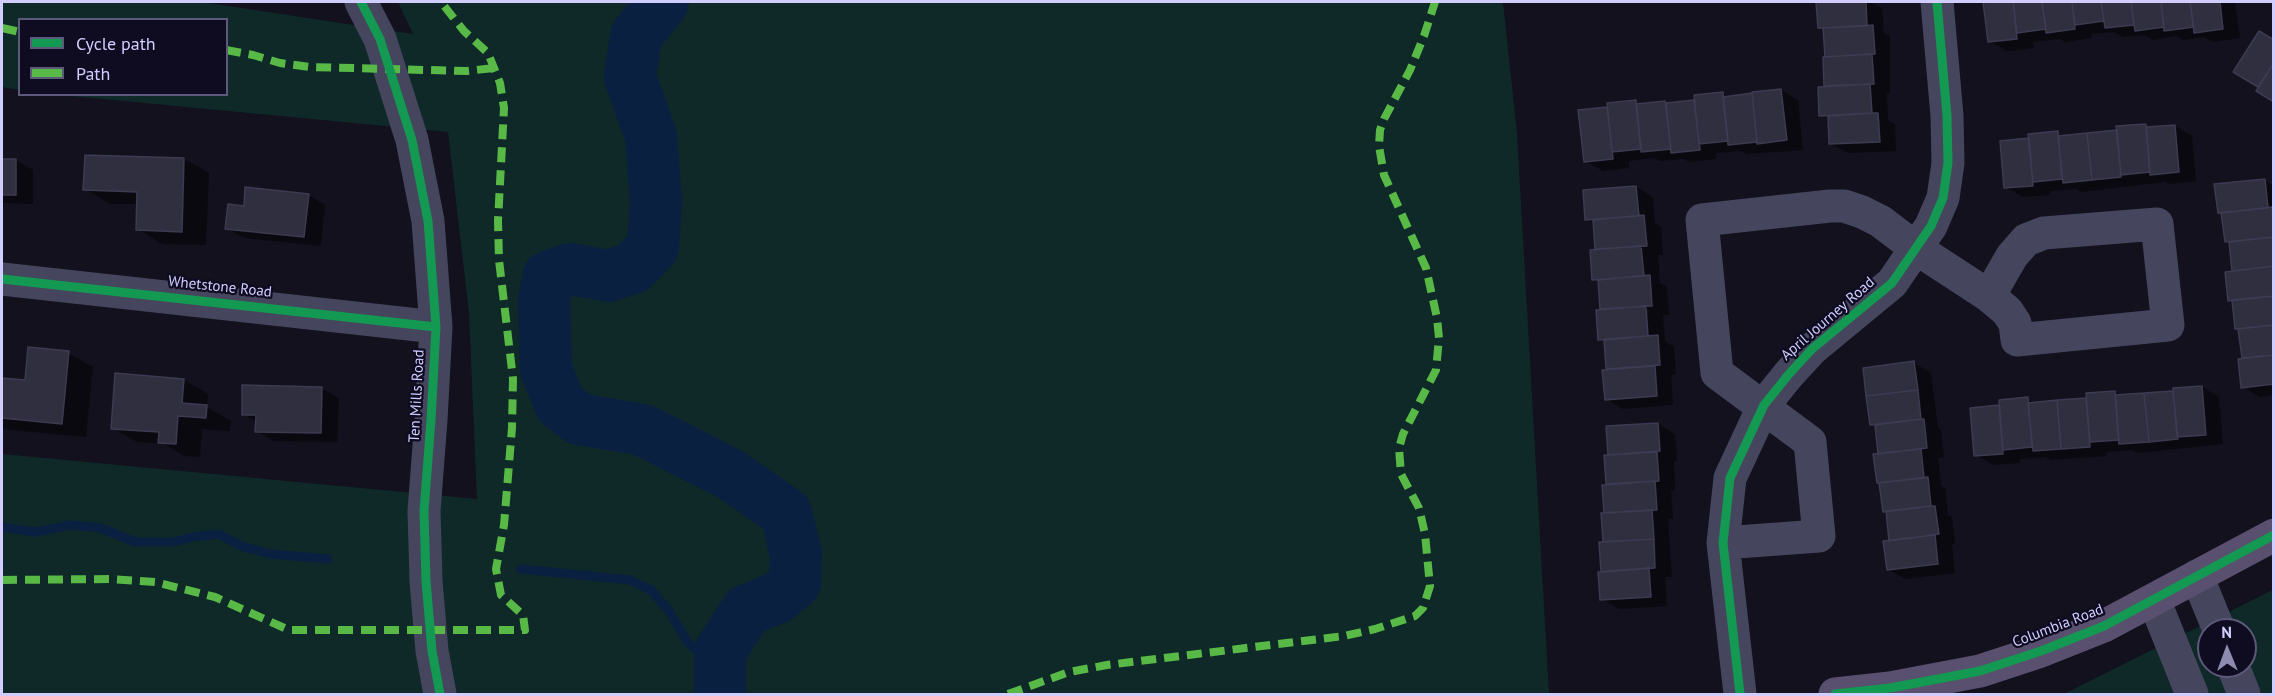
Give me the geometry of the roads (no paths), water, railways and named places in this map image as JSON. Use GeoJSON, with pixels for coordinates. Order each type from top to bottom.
{"type":"FeatureCollection","features":[{"type":"Feature","properties":{"kind":"main road","name":"Columbia Road"},"geometry":{"type":"LineString","coordinates":[[1835,694],[1890,688],[1980,670],[2041,651],[2104,626],[2274,534]]}},
{"type":"Feature","properties":{"kind":"street","name":"Ten Mills Road"},"geometry":{"type":"LineString","coordinates":[[361,2],[380,39],[412,140],[428,221],[436,327],[424,511],[426,580],[432,651],[440,694]]}},
{"type":"Feature","properties":{"kind":"street","name":"April Journey Road"},"geometry":{"type":"LineString","coordinates":[[1740,694],[1723,543],[1730,478],[1764,405],[1812,349],[1893,283],[1931,226],[1942,198],[1948,163],[1947,116],[1937,2]]}},
{"type":"Feature","properties":{"kind":"street"},"geometry":{"type":"LineString","coordinates":[[1723,543],[1819,536],[1810,442],[1764,405],[1717,373],[1702,220],[1844,206],[1863,212],[1880,221],[1917,249],[1989,296],[2007,311],[2015,323],[2017,340],[2168,325],[2157,224],[2044,233],[2026,240],[2012,256],[1989,296]]}},
{"type":"Feature","properties":{"kind":"street","name":"Whetstone Road"},"geometry":{"type":"LineString","coordinates":[[2,279],[436,327]]}},
{"type":"Feature","properties":{"kind":"street"},"geometry":{"type":"LineString","coordinates":[[2197,576],[2214,618]]}},
{"type":"Feature","properties":{"kind":"street"},"geometry":{"type":"LineString","coordinates":[[2154,600],[2192,694]]}},
{"type":"Feature","properties":{"kind":"street"},"geometry":{"type":"LineString","coordinates":[[2238,678],[2244,694]]}},
{"type":"Feature","properties":{"kind":"waterway"},"geometry":{"type":"LineString","coordinates":[[663,2],[636,36],[630,77],[651,136],[656,203],[653,247],[633,268],[608,276],[570,269],[548,277],[544,300],[546,369],[560,404],[579,419],[643,430],[730,474],[786,513],[796,554],[795,583],[777,598],[747,610],[720,651],[720,694]]}},
{"type":"Feature","properties":{"kind":"waterway"},"geometry":{"type":"LineString","coordinates":[[2,527],[36,532],[70,525],[101,528],[135,542],[173,542],[219,534],[241,546],[270,554],[328,559]]}},
{"type":"Feature","properties":{"kind":"waterway"},"geometry":{"type":"LineString","coordinates":[[521,569],[630,580],[651,590],[669,611],[688,643],[720,670]]}}]}
